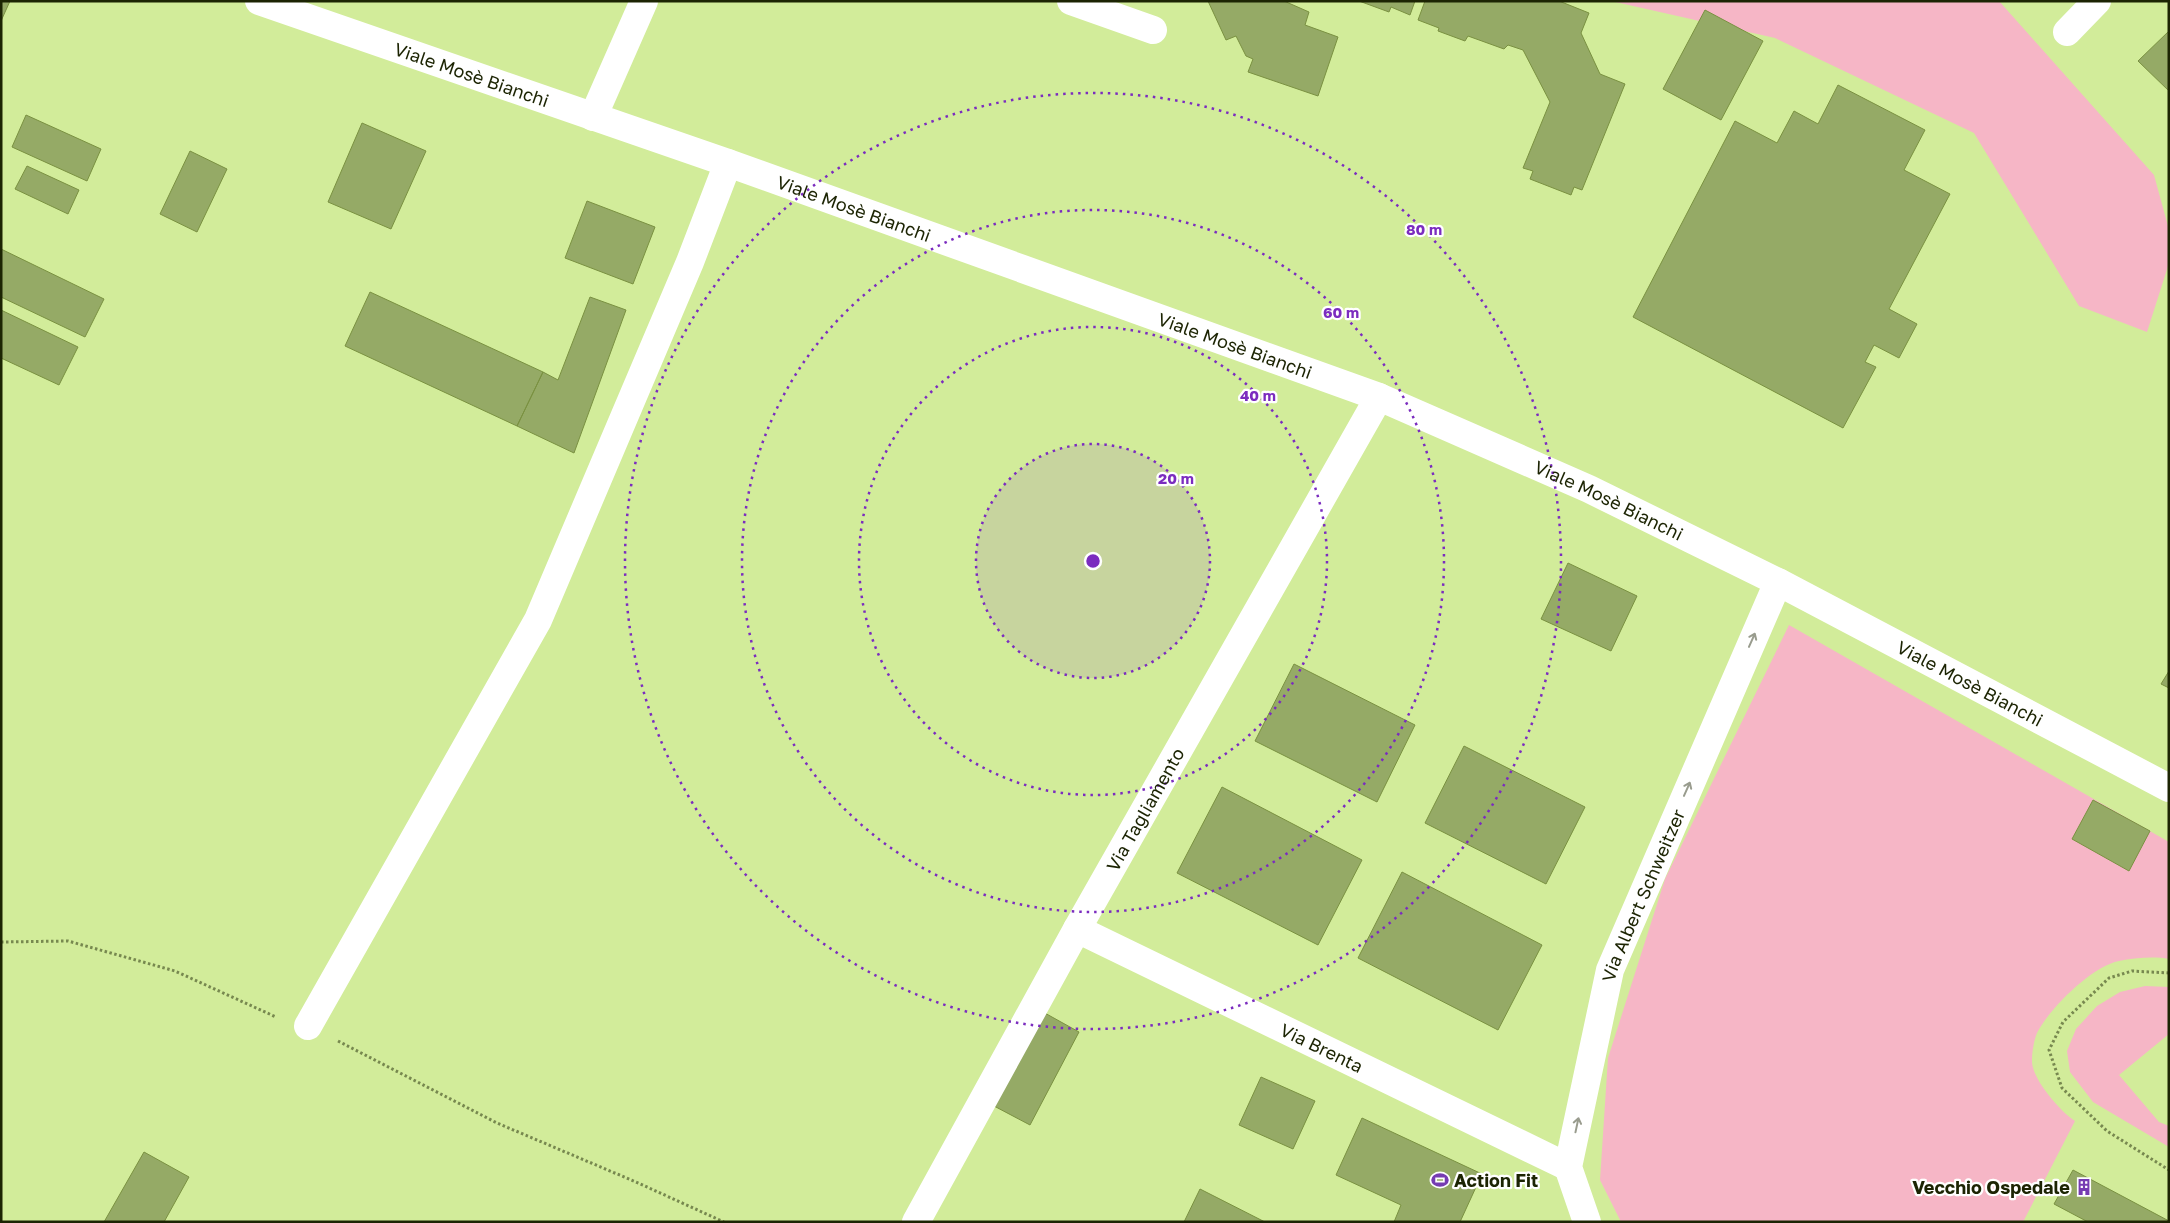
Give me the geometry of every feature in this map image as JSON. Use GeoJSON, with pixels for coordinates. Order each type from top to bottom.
{"type":"FeatureCollection","features":[{"type":"Feature","properties":{"kind":"street","name":"Viale Mosè Bianchi"},"geometry":{"type":"LineString","coordinates":[[259,1],[728,163],[1379,398],[1589,489],[1778,582],[2169,788]]}},
{"type":"Feature","properties":{"kind":"street"},"geometry":{"type":"LineString","coordinates":[[593,117],[644,1]]}},
{"type":"Feature","properties":{"kind":"street"},"geometry":{"type":"LineString","coordinates":[[1071,1],[1153,30]]}},
{"type":"Feature","properties":{"kind":"street"},"geometry":{"type":"LineString","coordinates":[[2067,32],[2097,1]]}},
{"type":"Feature","properties":{"kind":"street"},"geometry":{"type":"LineString","coordinates":[[308,1026],[538,620],[690,262],[728,163]]}},
{"type":"Feature","properties":{"kind":"street","name":"Via Tagliamento"},"geometry":{"type":"LineString","coordinates":[[916,1222],[1077,929],[1379,398]]}},
{"type":"Feature","properties":{"kind":"street","name":"Via Albert Schweitzer"},"geometry":{"type":"LineString","coordinates":[[1568,1167],[1610,970],[1778,582]]}},
{"type":"Feature","properties":{"kind":"street","name":"Via Brenta"},"geometry":{"type":"LineString","coordinates":[[1077,929],[1568,1167]]}},
{"type":"Feature","properties":{"kind":"street"},"geometry":{"type":"LineString","coordinates":[[1568,1167],[1587,1222]]}},
{"type":"Feature","properties":{"kind":"path"},"geometry":{"type":"LineString","coordinates":[[1,942],[68,941],[175,972],[279,1018],[308,1026],[497,1123],[724,1222]]}},
{"type":"Feature","properties":{"kind":"path"},"geometry":{"type":"LineString","coordinates":[[2169,973],[2132,971],[2109,978],[2063,1022],[2049,1050],[2062,1088],[2107,1131],[2169,1170]]}},
{"type":"Feature","properties":{"kind":"shaded area"},"geometry":{"type":"Polygon","coordinates":[[[1611,1],[1999,1],[2154,175],[2169,230],[2169,263],[2147,332],[2079,306],[1974,133],[1775,38],[1611,1]]]}},
{"type":"Feature","properties":{"kind":"shaded area"},"geometry":{"type":"Polygon","coordinates":[[[1789,625],[2169,842],[2169,959],[2137,958],[2119,961],[2096,971],[2061,1001],[2037,1033],[2033,1046],[2032,1060],[2036,1076],[2048,1094],[2075,1121],[2023,1222],[1621,1222],[1600,1180],[1608,1058],[1665,879],[1789,625]]]}},
{"type":"Feature","properties":{"kind":"shaded area"},"geometry":{"type":"Polygon","coordinates":[[[2145,986],[2169,987],[2169,1034],[2119,1075],[2159,1122],[2169,1126],[2169,1147],[2093,1102],[2070,1072],[2067,1051],[2076,1029],[2097,1006],[2120,992],[2145,986]]]}},
{"type":"Feature","properties":{"kind":"building"},"geometry":{"type":"Polygon","coordinates":[[[1,1],[10,1],[1,21],[1,1]]]}},
{"type":"Feature","properties":{"kind":"building"},"geometry":{"type":"Polygon","coordinates":[[[1208,1],[1284,1],[1309,12],[1305,25],[1338,37],[1318,96],[1248,72],[1253,59],[1246,56],[1236,36],[1226,40],[1208,1]]]}},
{"type":"Feature","properties":{"kind":"building"},"geometry":{"type":"Polygon","coordinates":[[[1359,1],[1415,1],[1410,15],[1391,7],[1389,12],[1359,1]]]}},
{"type":"Feature","properties":{"kind":"building"},"geometry":{"type":"Polygon","coordinates":[[[1425,1],[1559,1],[1589,13],[1581,33],[1600,74],[1625,84],[1582,190],[1574,187],[1571,195],[1530,179],[1533,171],[1523,168],[1550,102],[1523,50],[1508,45],[1504,49],[1468,36],[1465,41],[1438,31],[1439,28],[1418,20],[1425,1]]]}},
{"type":"Feature","properties":{"kind":"building"},"geometry":{"type":"Polygon","coordinates":[[[1705,10],[1763,41],[1721,120],[1663,89],[1705,10]]]}},
{"type":"Feature","properties":{"kind":"building"},"geometry":{"type":"Polygon","coordinates":[[[2169,31],[2169,91],[2138,61],[2169,31]]]}},
{"type":"Feature","properties":{"kind":"building"},"geometry":{"type":"Polygon","coordinates":[[[1838,85],[1925,130],[1904,170],[1950,194],[1889,309],[1917,324],[1899,358],[1874,345],[1865,362],[1876,367],[1843,428],[1633,317],[1735,121],[1777,143],[1794,111],[1818,124],[1838,85]]]}},
{"type":"Feature","properties":{"kind":"building"},"geometry":{"type":"Polygon","coordinates":[[[26,115],[101,149],[87,181],[12,147],[26,115]]]}},
{"type":"Feature","properties":{"kind":"building"},"geometry":{"type":"Polygon","coordinates":[[[362,123],[426,151],[391,229],[328,202],[362,123]]]}},
{"type":"Feature","properties":{"kind":"building"},"geometry":{"type":"Polygon","coordinates":[[[190,151],[227,169],[197,232],[160,214],[190,151]]]}},
{"type":"Feature","properties":{"kind":"building"},"geometry":{"type":"Polygon","coordinates":[[[27,166],[79,190],[68,214],[15,189],[27,166]]]}},
{"type":"Feature","properties":{"kind":"building"},"geometry":{"type":"Polygon","coordinates":[[[587,201],[655,227],[633,284],[565,258],[587,201]]]}},
{"type":"Feature","properties":{"kind":"building"},"geometry":{"type":"Polygon","coordinates":[[[1,249],[104,299],[85,337],[1,297],[1,249]]]}},
{"type":"Feature","properties":{"kind":"building"},"geometry":{"type":"Polygon","coordinates":[[[370,292],[543,372],[517,426],[345,346],[370,292]]]}},
{"type":"Feature","properties":{"kind":"building"},"geometry":{"type":"Polygon","coordinates":[[[590,297],[626,310],[574,453],[517,426],[543,372],[558,380],[590,297]]]}},
{"type":"Feature","properties":{"kind":"building"},"geometry":{"type":"Polygon","coordinates":[[[1,310],[78,347],[59,385],[1,358],[1,310]]]}},
{"type":"Feature","properties":{"kind":"building"},"geometry":{"type":"Polygon","coordinates":[[[1568,563],[1637,596],[1611,651],[1541,619],[1568,563]]]}},
{"type":"Feature","properties":{"kind":"building"},"geometry":{"type":"Polygon","coordinates":[[[1294,664],[1415,725],[1377,802],[1255,741],[1294,664]]]}},
{"type":"Feature","properties":{"kind":"building"},"geometry":{"type":"Polygon","coordinates":[[[2169,671],[2169,688],[2161,684],[2169,671]]]}},
{"type":"Feature","properties":{"kind":"building"},"geometry":{"type":"Polygon","coordinates":[[[1464,746],[1585,807],[1546,884],[1425,823],[1464,746]]]}},
{"type":"Feature","properties":{"kind":"building"},"geometry":{"type":"Polygon","coordinates":[[[1222,787],[1362,860],[1318,945],[1177,873],[1222,787]]]}},
{"type":"Feature","properties":{"kind":"building"},"geometry":{"type":"Polygon","coordinates":[[[2093,800],[2150,831],[2129,871],[2072,839],[2093,800]]]}},
{"type":"Feature","properties":{"kind":"building"},"geometry":{"type":"Polygon","coordinates":[[[1402,872],[1542,945],[1498,1030],[1358,958],[1402,872]]]}},
{"type":"Feature","properties":{"kind":"building"},"geometry":{"type":"Polygon","coordinates":[[[1043,1012],[1079,1032],[1030,1125],[994,1106],[1043,1012]]]}},
{"type":"Feature","properties":{"kind":"building"},"geometry":{"type":"Polygon","coordinates":[[[1261,1077],[1315,1101],[1293,1149],[1239,1125],[1261,1077]]]}},
{"type":"Feature","properties":{"kind":"building"},"geometry":{"type":"Polygon","coordinates":[[[1362,1118],[1482,1174],[1460,1222],[1394,1222],[1401,1205],[1336,1175],[1362,1118]]]}},
{"type":"Feature","properties":{"kind":"building"},"geometry":{"type":"Polygon","coordinates":[[[144,1152],[189,1177],[164,1222],[104,1222],[144,1152]]]}},
{"type":"Feature","properties":{"kind":"building","name":"Vecchio Ospedale"},"geometry":{"type":"Polygon","coordinates":[[[2073,1170],[2169,1222],[2088,1222],[2054,1204],[2073,1170]]]}},
{"type":"Feature","properties":{"kind":"building"},"geometry":{"type":"Polygon","coordinates":[[[1200,1189],[1265,1222],[1184,1222],[1200,1189]]]}},
{"type":"Feature","properties":{"kind":"place","name":"Action Fit"},"geometry":{"type":"Point","coordinates":[1440,1180]}},
{"type":"Feature","properties":{"kind":"place","name":"Vecchio Ospedale"},"geometry":{"type":"Point","coordinates":[2084,1187]}}]}
